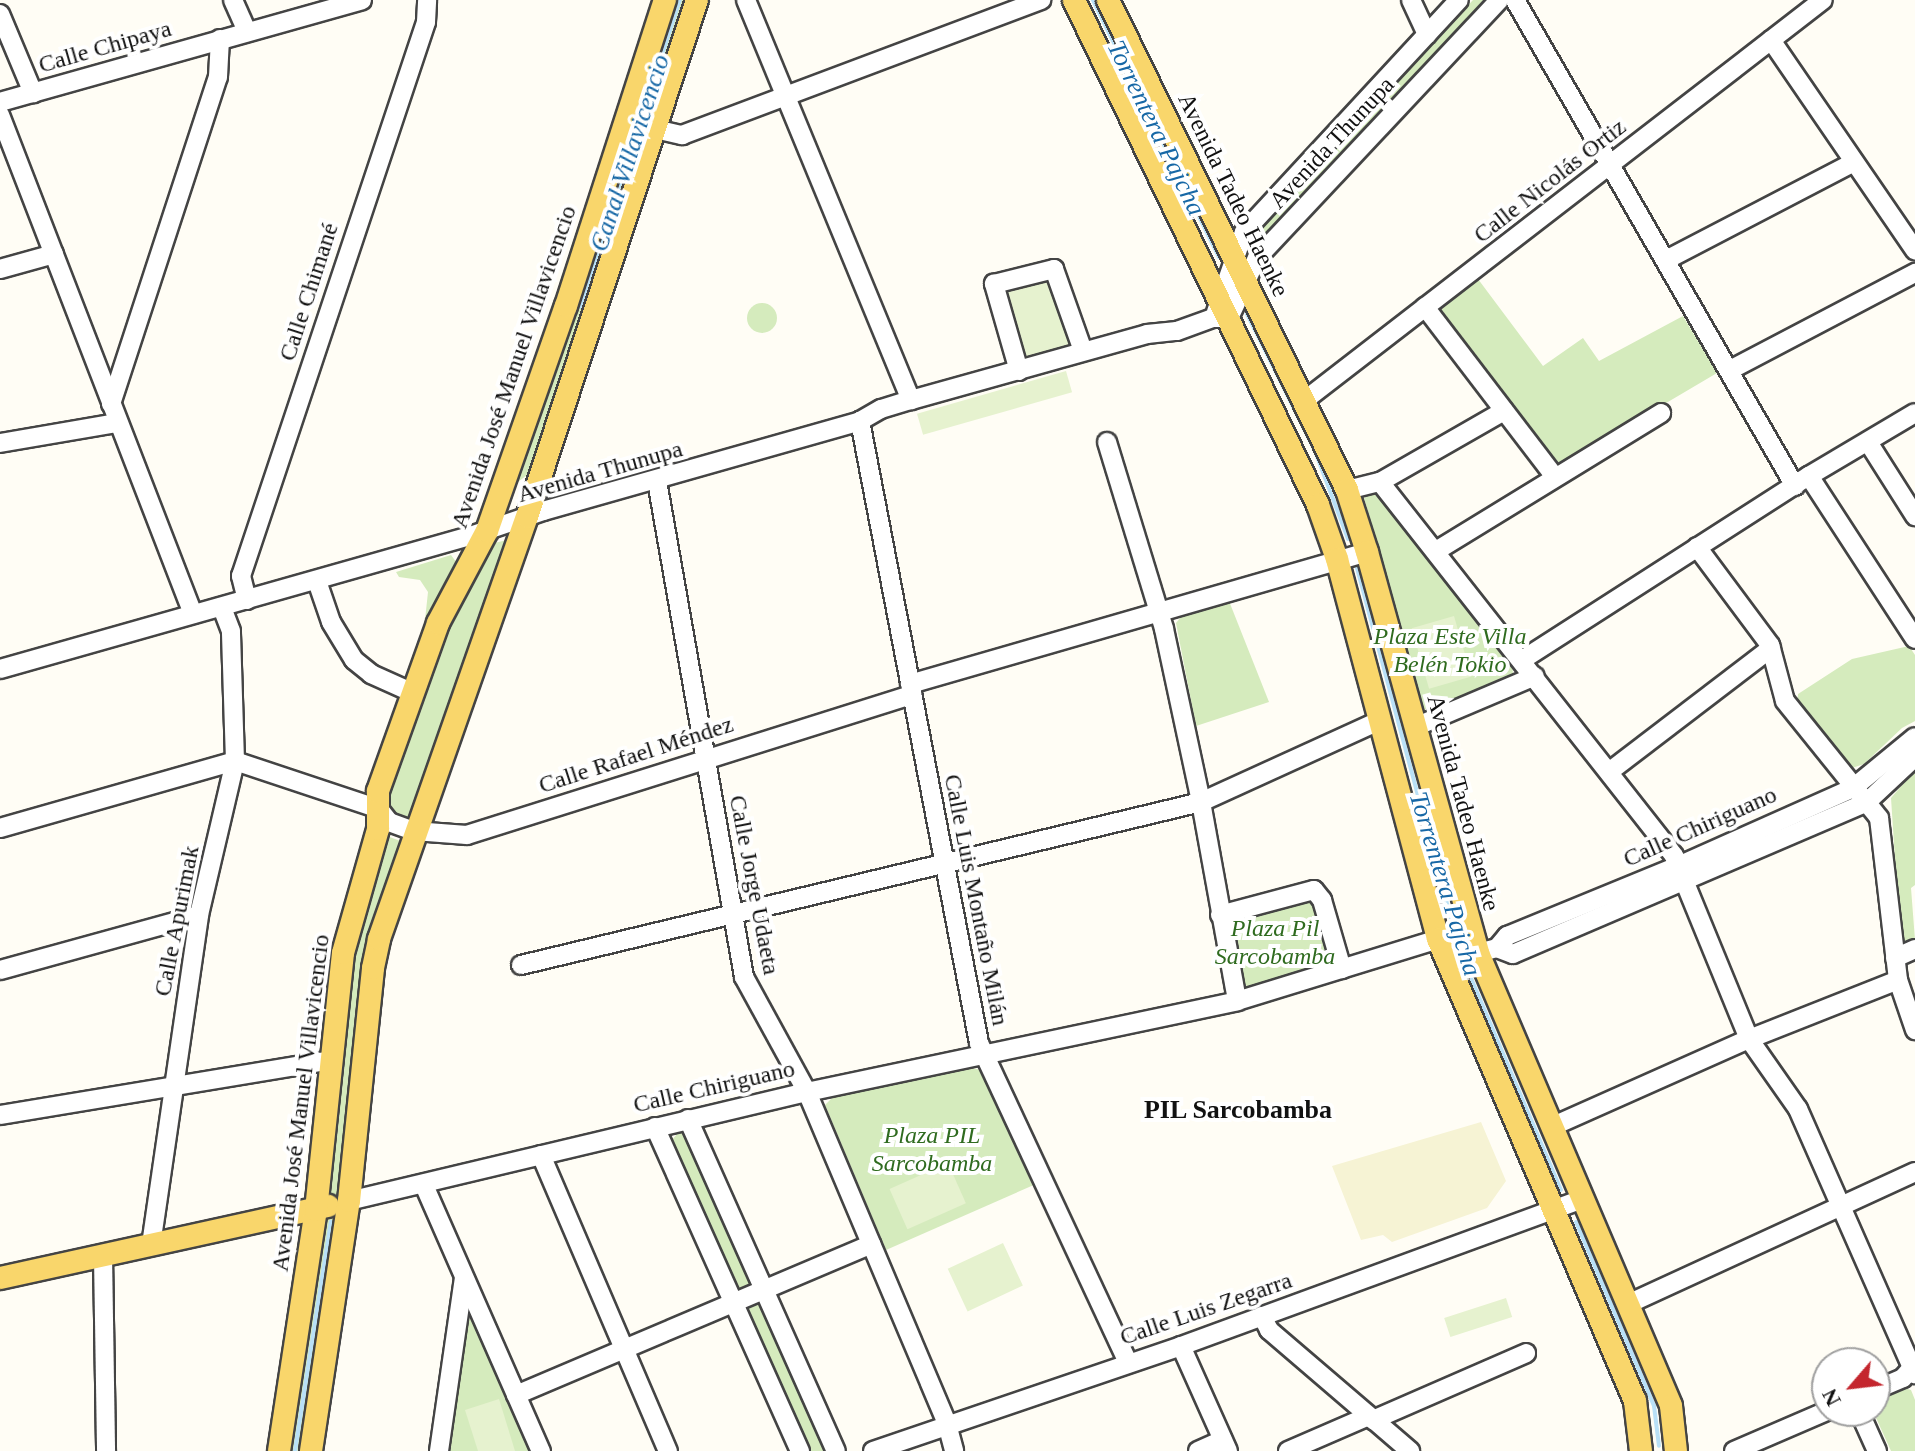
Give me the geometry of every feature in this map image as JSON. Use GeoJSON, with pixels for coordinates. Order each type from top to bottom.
{"type":"FeatureCollection","features":[{"type":"Feature","properties":{"kind":"main road","name":"Avenida José Manuel Villavicencio"},"geometry":{"type":"LineString","coordinates":[[279,1451],[316,1210],[343,953],[378,829],[378,791],[438,623],[487,531],[566,306],[665,0]]}},
{"type":"Feature","properties":{"kind":"main road"},"geometry":{"type":"LineString","coordinates":[[311,1451],[349,1201],[373,968],[414,831],[527,517],[697,0]]}},
{"type":"Feature","properties":{"kind":"main road","name":"Avenida Tadeo Haenke"},"geometry":{"type":"LineString","coordinates":[[1074,0],[1221,313],[1352,555],[1415,727],[1462,948],[1551,1127],[1628,1304],[1671,1406],[1676,1451]]}},
{"type":"Feature","properties":{"kind":"main road","name":"Avenida Tadeo Haenke"},"geometry":{"type":"LineString","coordinates":[[1108,0],[1347,490],[1352,555],[1379,721],[1554,1211],[1635,1401],[1641,1451]]}},
{"type":"Feature","properties":{"kind":"main road","name":"Calle Chiriguano"},"geometry":{"type":"LineString","coordinates":[[0,1278],[349,1201]]}},
{"type":"Feature","properties":{"kind":"street"},"geometry":{"type":"LineString","coordinates":[[233,0],[247,32]]}},
{"type":"Feature","properties":{"kind":"street","name":"Calle Chipaya"},"geometry":{"type":"LineString","coordinates":[[0,102],[362,0]]}},
{"type":"Feature","properties":{"kind":"street","name":"Calle Chimané"},"geometry":{"type":"LineString","coordinates":[[247,600],[241,576],[426,22],[427,0]]}},
{"type":"Feature","properties":{"kind":"street"},"geometry":{"type":"LineString","coordinates":[[746,0],[911,400]]}},
{"type":"Feature","properties":{"kind":"street"},"geometry":{"type":"LineString","coordinates":[[655,129],[682,135],[1041,0]]}},
{"type":"Feature","properties":{"kind":"street"},"geometry":{"type":"LineString","coordinates":[[1411,0],[1427,34]]}},
{"type":"Feature","properties":{"kind":"street","name":"Avenida Thunupa"},"geometry":{"type":"LineString","coordinates":[[1242,273],[1244,232],[1459,0]]}},
{"type":"Feature","properties":{"kind":"street","name":"Avenida Thunupa"},"geometry":{"type":"LineString","coordinates":[[0,669],[317,581],[657,481],[860,421],[881,409],[911,400],[1147,334],[1177,331],[1221,313],[1242,273],[1499,0]]}},
{"type":"Feature","properties":{"kind":"street"},"geometry":{"type":"LineString","coordinates":[[1515,0],[1730,370],[1802,481],[1915,639]]}},
{"type":"Feature","properties":{"kind":"street","name":"Calle Nicolás Ortiz"},"geometry":{"type":"LineString","coordinates":[[1305,400],[1823,0]]}},
{"type":"Feature","properties":{"kind":"street"},"geometry":{"type":"LineString","coordinates":[[0,14],[33,93]]}},
{"type":"Feature","properties":{"kind":"street"},"geometry":{"type":"LineString","coordinates":[[111,404],[218,77],[220,39]]}},
{"type":"Feature","properties":{"kind":"street"},"geometry":{"type":"LineString","coordinates":[[1771,40],[1915,250]]}},
{"type":"Feature","properties":{"kind":"street"},"geometry":{"type":"LineString","coordinates":[[0,115],[193,614]]}},
{"type":"Feature","properties":{"kind":"street"},"geometry":{"type":"LineString","coordinates":[[1666,260],[1854,162]]}},
{"type":"Feature","properties":{"kind":"street"},"geometry":{"type":"LineString","coordinates":[[0,269],[54,254]]}},
{"type":"Feature","properties":{"kind":"street"},"geometry":{"type":"LineString","coordinates":[[1019,371],[994,284],[1054,269],[1083,351]]}},
{"type":"Feature","properties":{"kind":"street"},"geometry":{"type":"LineString","coordinates":[[1730,370],[1915,273]]}},
{"type":"Feature","properties":{"kind":"street"},"geometry":{"type":"LineString","coordinates":[[1425,307],[1555,477]]}},
{"type":"Feature","properties":{"kind":"street"},"geometry":{"type":"LineString","coordinates":[[1347,490],[1380,482],[1504,411]]}},
{"type":"Feature","properties":{"kind":"street"},"geometry":{"type":"LineString","coordinates":[[1436,551],[1661,413]]}},
{"type":"Feature","properties":{"kind":"street"},"geometry":{"type":"LineString","coordinates":[[1522,660],[1802,481],[1915,413]]}},
{"type":"Feature","properties":{"kind":"street","name":"Calle Luis Montaño Milán"},"geometry":{"type":"LineString","coordinates":[[860,421],[983,1055],[1128,1362]]}},
{"type":"Feature","properties":{"kind":"street"},"geometry":{"type":"LineString","coordinates":[[0,443],[117,423]]}},
{"type":"Feature","properties":{"kind":"street"},"geometry":{"type":"LineString","coordinates":[[1107,442],[1159,614],[1201,802],[1237,1001]]}},
{"type":"Feature","properties":{"kind":"street"},"geometry":{"type":"LineString","coordinates":[[1868,442],[1915,516]]}},
{"type":"Feature","properties":{"kind":"street","name":"Calle Jorge Udaeta"},"geometry":{"type":"LineString","coordinates":[[657,481],[744,977],[807,1092],[947,1424],[954,1451]]}},
{"type":"Feature","properties":{"kind":"street"},"geometry":{"type":"LineString","coordinates":[[1380,482],[1674,856],[1749,1039],[1798,1109],[1914,1368],[1891,1383]]}},
{"type":"Feature","properties":{"kind":"street"},"geometry":{"type":"LineString","coordinates":[[1697,547],[1771,648],[1785,701],[1879,818],[1898,980],[1915,1030]]}},
{"type":"Feature","properties":{"kind":"street","name":"Calle Rafael Méndez"},"geometry":{"type":"LineString","coordinates":[[235,761],[379,809],[389,822],[414,831],[467,835],[911,689],[1352,555]]}},
{"type":"Feature","properties":{"kind":"street"},"geometry":{"type":"LineString","coordinates":[[317,581],[331,622],[354,660],[380,680],[411,692]]}},
{"type":"Feature","properties":{"kind":"street","name":"Calle Apurimak"},"geometry":{"type":"LineString","coordinates":[[151,1245],[199,915],[235,761],[231,631],[222,607]]}},
{"type":"Feature","properties":{"kind":"street"},"geometry":{"type":"LineString","coordinates":[[1609,772],[1771,648]]}},
{"type":"Feature","properties":{"kind":"street"},"geometry":{"type":"LineString","coordinates":[[1415,727],[1535,676]]}},
{"type":"Feature","properties":{"kind":"street"},"geometry":{"type":"LineString","coordinates":[[521,965],[944,861],[1201,802],[1379,721]]}},
{"type":"Feature","properties":{"kind":"street","name":"Calle Chiriguano"},"geometry":{"type":"LineString","coordinates":[[349,1201],[807,1092],[1237,1001],[1342,969],[1462,948],[1513,954],[1853,788],[1915,737]]}},
{"type":"Feature","properties":{"kind":"street","name":"Calle Chiriguano"},"geometry":{"type":"LineString","coordinates":[[1680,874],[1867,802],[1915,757]]}},
{"type":"Feature","properties":{"kind":"street"},"geometry":{"type":"LineString","coordinates":[[0,828],[235,761]]}},
{"type":"Feature","properties":{"kind":"street"},"geometry":{"type":"LineString","coordinates":[[1220,915],[1314,890],[1322,900],[1342,969]]}},
{"type":"Feature","properties":{"kind":"street"},"geometry":{"type":"LineString","coordinates":[[0,970],[199,915]]}},
{"type":"Feature","properties":{"kind":"street"},"geometry":{"type":"LineString","coordinates":[[1895,958],[1915,949]]}},
{"type":"Feature","properties":{"kind":"street"},"geometry":{"type":"LineString","coordinates":[[1551,1127],[1749,1039],[1898,980]]}},
{"type":"Feature","properties":{"kind":"street"},"geometry":{"type":"LineString","coordinates":[[0,1115],[331,1060]]}},
{"type":"Feature","properties":{"kind":"street"},"geometry":{"type":"LineString","coordinates":[[688,1119],[836,1451]]}},
{"type":"Feature","properties":{"kind":"street"},"geometry":{"type":"LineString","coordinates":[[655,1127],[800,1451]]}},
{"type":"Feature","properties":{"kind":"street"},"geometry":{"type":"LineString","coordinates":[[541,1155],[668,1451]]}},
{"type":"Feature","properties":{"kind":"street"},"geometry":{"type":"LineString","coordinates":[[1628,1304],[1915,1172]]}},
{"type":"Feature","properties":{"kind":"street"},"geometry":{"type":"LineString","coordinates":[[424,1185],[541,1451]]}},
{"type":"Feature","properties":{"kind":"street","name":"Calle Luis Zegarra"},"geometry":{"type":"LineString","coordinates":[[873,1451],[1181,1346],[1583,1199]]}},
{"type":"Feature","properties":{"kind":"street"},"geometry":{"type":"LineString","coordinates":[[516,1395],[871,1244]]}},
{"type":"Feature","properties":{"kind":"street"},"geometry":{"type":"LineString","coordinates":[[103,1256],[106,1451]]}},
{"type":"Feature","properties":{"kind":"street"},"geometry":{"type":"LineString","coordinates":[[439,1451],[464,1278]]}},
{"type":"Feature","properties":{"kind":"street"},"geometry":{"type":"LineString","coordinates":[[1262,1316],[1269,1330],[1410,1451]]}},
{"type":"Feature","properties":{"kind":"street"},"geometry":{"type":"LineString","coordinates":[[1181,1346],[1226,1446],[1198,1451]]}},
{"type":"Feature","properties":{"kind":"street"},"geometry":{"type":"LineString","coordinates":[[1288,1451],[1526,1353]]}},
{"type":"Feature","properties":{"kind":"street"},"geometry":{"type":"LineString","coordinates":[[1734,1451],[1811,1418]]}},
{"type":"Feature","properties":{"kind":"street"},"geometry":{"type":"LineString","coordinates":[[1866,1427],[1877,1451]]}},
{"type":"Feature","properties":{"kind":"shaded area"},"geometry":{"type":"Polygon","coordinates":[[[1481,1122],[1506,1181],[1487,1208],[1392,1242],[1383,1235],[1361,1240],[1332,1166],[1481,1122]]]}},
{"type":"Feature","properties":{"kind":"green space"},"geometry":{"type":"Polygon","coordinates":[[[675,0],[688,0],[530,473],[515,484],[675,0]]]}},
{"type":"Feature","properties":{"kind":"green space"},"geometry":{"type":"Polygon","coordinates":[[[1473,0],[1486,0],[1255,244],[1251,240],[1473,0]]]}},
{"type":"Feature","properties":{"kind":"green space"},"geometry":{"type":"Polygon","coordinates":[[[1053,276],[1073,345],[1019,361],[999,291],[1053,276]]]}},
{"type":"Feature","properties":{"kind":"green space"},"geometry":{"type":"Polygon","coordinates":[[[1478,279],[1543,366],[1583,338],[1599,361],[1683,316],[1717,373],[1556,468],[1437,313],[1478,279]]]}},
{"type":"Feature","properties":{"kind":"green space"},"geometry":{"type":"Polygon","coordinates":[[[762,303],[773,307],[777,318],[773,329],[762,333],[751,329],[747,318],[751,307],[762,303]]]}},
{"type":"Feature","properties":{"kind":"green space"},"geometry":{"type":"Polygon","coordinates":[[[1066,371],[1072,392],[923,435],[917,414],[1066,371]]]}},
{"type":"Feature","properties":{"kind":"green space","name":"Plaza Este Villa Belén Tokio"},"geometry":{"type":"Polygon","coordinates":[[[1375,490],[1512,662],[1513,675],[1432,710],[1424,709],[1364,498],[1375,490]]]}},
{"type":"Feature","properties":{"kind":"green space"},"geometry":{"type":"Polygon","coordinates":[[[511,541],[410,818],[402,816],[389,808],[387,795],[443,633],[490,544],[511,541]]]}},
{"type":"Feature","properties":{"kind":"green space"},"geometry":{"type":"Polygon","coordinates":[[[451,555],[459,566],[431,626],[425,620],[428,592],[420,580],[399,577],[396,572],[451,555]]]}},
{"type":"Feature","properties":{"kind":"green space"},"geometry":{"type":"Polygon","coordinates":[[[1229,601],[1269,702],[1196,726],[1176,623],[1181,617],[1229,601]]]}},
{"type":"Feature","properties":{"kind":"green space"},"geometry":{"type":"Polygon","coordinates":[[[1454,616],[1471,677],[1429,689],[1412,628],[1454,616]]]}},
{"type":"Feature","properties":{"kind":"green space"},"geometry":{"type":"Polygon","coordinates":[[[1909,646],[1915,655],[1915,721],[1902,728],[1864,764],[1852,768],[1842,765],[1797,705],[1798,694],[1852,659],[1909,646]]]}},
{"type":"Feature","properties":{"kind":"green space"},"geometry":{"type":"Polygon","coordinates":[[[1915,770],[1915,885],[1911,888],[1915,940],[1905,944],[1900,935],[1891,798],[1915,770]]]}},
{"type":"Feature","properties":{"kind":"green space"},"geometry":{"type":"Polygon","coordinates":[[[387,836],[403,842],[343,1194],[324,1199],[351,947],[387,836]]]}},
{"type":"Feature","properties":{"kind":"green space","name":"Plaza Pil Sarcobamba"},"geometry":{"type":"Polygon","coordinates":[[[1315,897],[1332,960],[1248,987],[1243,983],[1233,918],[1315,897]]]}},
{"type":"Feature","properties":{"kind":"green space","name":"Plaza PIL Sarcobamba"},"geometry":{"type":"Polygon","coordinates":[[[968,1067],[981,1070],[986,1075],[1036,1184],[886,1250],[825,1105],[832,1098],[968,1067]]]}},
{"type":"Feature","properties":{"kind":"green space"},"geometry":{"type":"Polygon","coordinates":[[[678,1133],[687,1133],[752,1285],[749,1289],[738,1292],[671,1141],[678,1133]]]}},
{"type":"Feature","properties":{"kind":"green space"},"geometry":{"type":"Polygon","coordinates":[[[948,1163],[966,1203],[907,1229],[890,1189],[948,1163]]]}},
{"type":"Feature","properties":{"kind":"green space"},"geometry":{"type":"Polygon","coordinates":[[[325,1218],[339,1219],[304,1451],[286,1451],[325,1218]]]}},
{"type":"Feature","properties":{"kind":"green space"},"geometry":{"type":"Polygon","coordinates":[[[1003,1243],[1023,1286],[968,1311],[948,1269],[1003,1243]]]}},
{"type":"Feature","properties":{"kind":"green space"},"geometry":{"type":"Polygon","coordinates":[[[1506,1298],[1512,1317],[1450,1337],[1444,1318],[1506,1298]]]}},
{"type":"Feature","properties":{"kind":"green space"},"geometry":{"type":"Polygon","coordinates":[[[755,1303],[763,1306],[827,1451],[803,1451],[745,1312],[755,1303]]]}},
{"type":"Feature","properties":{"kind":"green space"},"geometry":{"type":"Polygon","coordinates":[[[474,1320],[531,1451],[445,1451],[465,1322],[474,1320]]]}},
{"type":"Feature","properties":{"kind":"green space"},"geometry":{"type":"Polygon","coordinates":[[[1904,1388],[1911,1390],[1915,1400],[1915,1451],[1891,1451],[1880,1427],[1891,1427],[1891,1393],[1904,1388]]]}},
{"type":"Feature","properties":{"kind":"green space"},"geometry":{"type":"Polygon","coordinates":[[[499,1399],[515,1451],[478,1451],[465,1410],[499,1399]]]}},
{"type":"Feature","properties":{"kind":"waterway","name":"Canal Villavicencio"},"geometry":{"type":"LineString","coordinates":[[580,307],[680,0]]}},
{"type":"Feature","properties":{"kind":"waterway","name":"Torrentera Pajcha"},"geometry":{"type":"LineString","coordinates":[[1093,0],[1219,257]]}},
{"type":"Feature","properties":{"kind":"waterway","name":"Torrentera Pajcha"},"geometry":{"type":"LineString","coordinates":[[1247,314],[1315,451],[1348,539]]}},
{"type":"Feature","properties":{"kind":"waterway","name":"Torrentera Pajcha"},"geometry":{"type":"LineString","coordinates":[[1357,568],[1458,945]]}},
{"type":"Feature","properties":{"kind":"waterway","name":"Torrentera Pajcha"},"geometry":{"type":"LineString","coordinates":[[1462,957],[1561,1190]]}},
{"type":"Feature","properties":{"kind":"waterway"},"geometry":{"type":"LineString","coordinates":[[295,1451],[331,1222]]}},
{"type":"Feature","properties":{"kind":"waterway","name":"Torrentera Pajcha"},"geometry":{"type":"LineString","coordinates":[[1576,1222],[1654,1406],[1659,1446]]}},
{"type":"Feature","properties":{"kind":"district","name":"PIL Sarcobamba"},"geometry":{"type":"Point","coordinates":[1238,1110]}}]}
